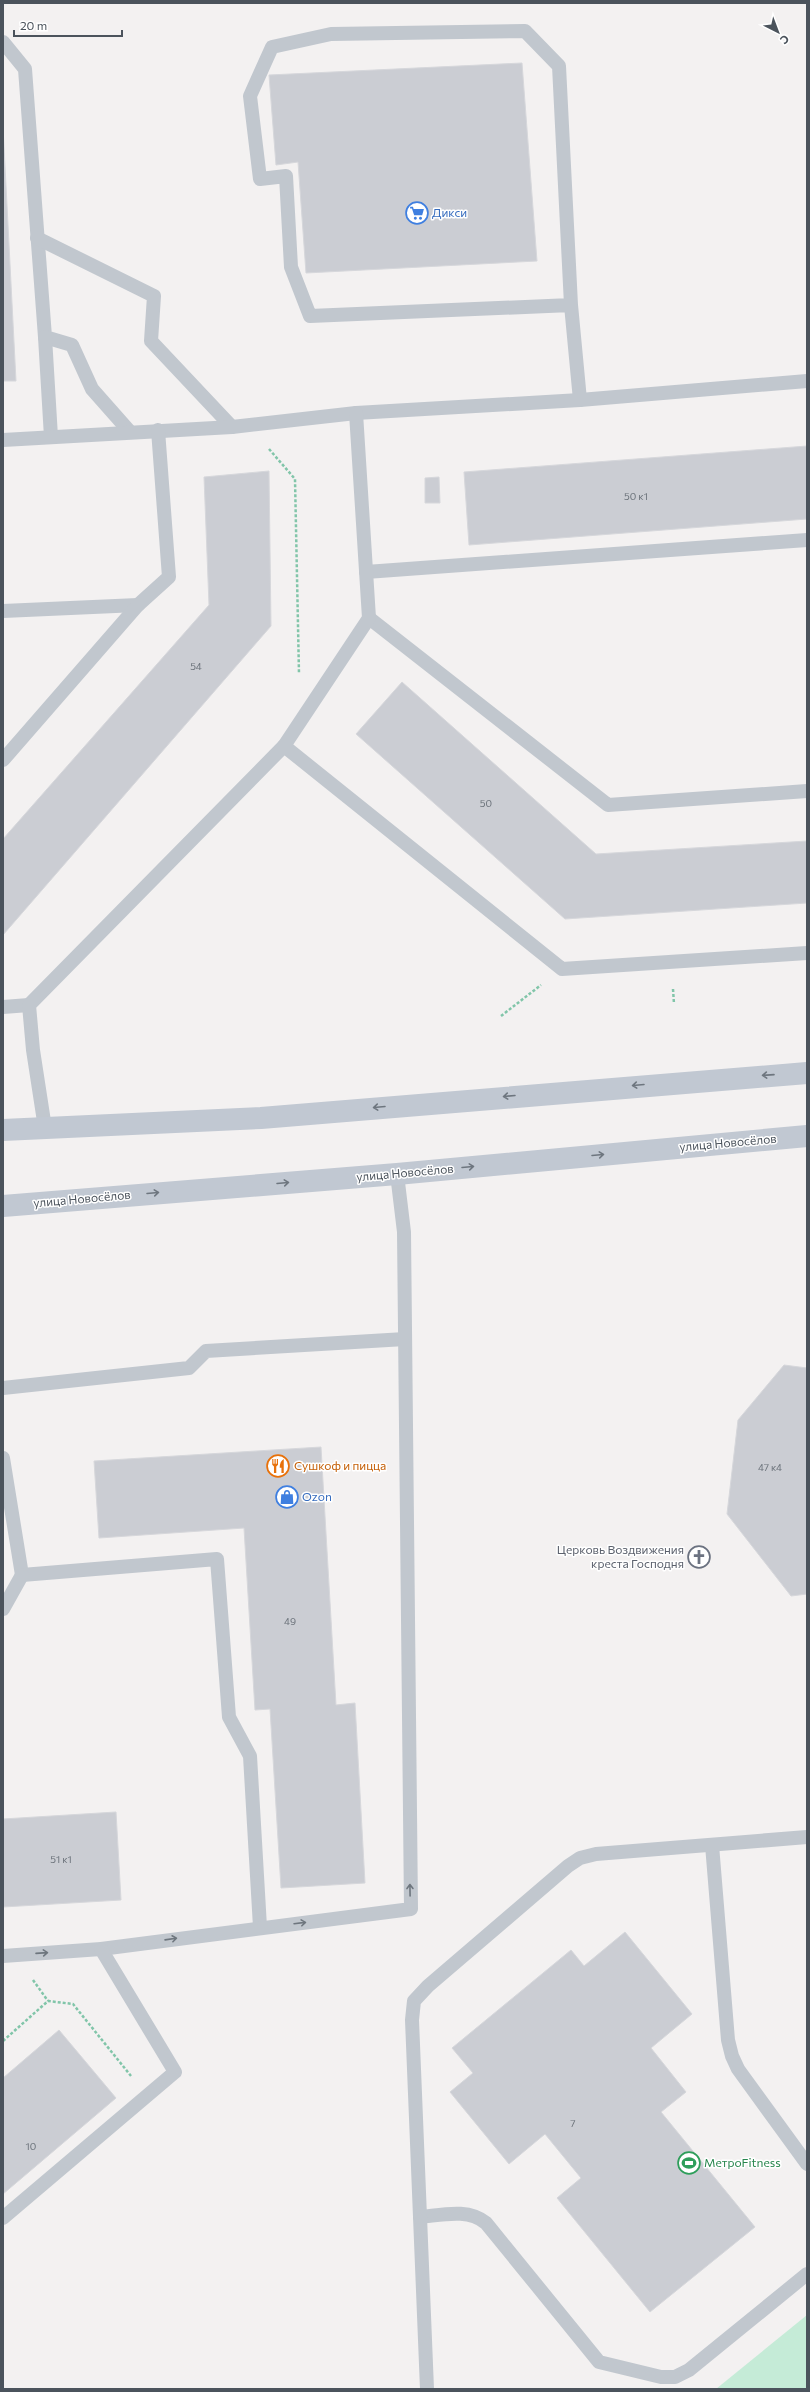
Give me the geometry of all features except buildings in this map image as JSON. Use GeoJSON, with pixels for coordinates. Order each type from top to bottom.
{"type":"FeatureCollection","features":[{"type":"Feature","properties":{"kind":"main road"},"geometry":{"type":"LineString","coordinates":[[3,1130],[261,1118],[807,1073]]}},
{"type":"Feature","properties":{"kind":"main road","name":"улица Новосёлов"},"geometry":{"type":"LineString","coordinates":[[3,1206],[397,1174],[807,1136]]}},
{"type":"Feature","properties":{"kind":"lane"},"geometry":{"type":"LineString","coordinates":[[571,305],[310,316],[291,267],[286,176],[260,179],[250,96],[272,47],[331,34],[525,31],[559,66],[571,305],[580,400]]}},
{"type":"Feature","properties":{"kind":"lane"},"geometry":{"type":"LineString","coordinates":[[3,42],[25,69],[51,437]]}},
{"type":"Feature","properties":{"kind":"lane"},"geometry":{"type":"LineString","coordinates":[[37,238],[154,296],[151,341],[232,426]]}},
{"type":"Feature","properties":{"kind":"lane"},"geometry":{"type":"LineString","coordinates":[[45,337],[72,345],[92,389],[130,432]]}},
{"type":"Feature","properties":{"kind":"lane"},"geometry":{"type":"LineString","coordinates":[[3,440],[247,425],[356,413],[580,400],[807,381]]}},
{"type":"Feature","properties":{"kind":"lane"},"geometry":{"type":"LineString","coordinates":[[3,1007],[29,1005],[284,746],[369,618],[356,413]]}},
{"type":"Feature","properties":{"kind":"lane"},"geometry":{"type":"LineString","coordinates":[[3,760],[138,604],[169,577],[158,430]]}},
{"type":"Feature","properties":{"kind":"lane"},"geometry":{"type":"LineString","coordinates":[[366,572],[807,540]]}},
{"type":"Feature","properties":{"kind":"lane"},"geometry":{"type":"LineString","coordinates":[[3,610],[138,604]]}},
{"type":"Feature","properties":{"kind":"lane"},"geometry":{"type":"LineString","coordinates":[[369,618],[608,805],[807,790]]}},
{"type":"Feature","properties":{"kind":"lane"},"geometry":{"type":"LineString","coordinates":[[284,746],[562,969],[807,953]]}},
{"type":"Feature","properties":{"kind":"lane"},"geometry":{"type":"LineString","coordinates":[[29,1005],[33,1050],[45,1128]]}},
{"type":"Feature","properties":{"kind":"lane"},"geometry":{"type":"LineString","coordinates":[[3,1956],[101,1949],[260,1927],[410,1909],[404,1232],[397,1174]]}},
{"type":"Feature","properties":{"kind":"lane"},"geometry":{"type":"LineString","coordinates":[[3,1388],[189,1368],[206,1351],[405,1339]]}},
{"type":"Feature","properties":{"kind":"lane"},"geometry":{"type":"LineString","coordinates":[[3,1458],[22,1575],[3,1609]]}},
{"type":"Feature","properties":{"kind":"lane"},"geometry":{"type":"LineString","coordinates":[[22,1575],[217,1559],[229,1717],[250,1756],[260,1927]]}},
{"type":"Feature","properties":{"kind":"lane"},"geometry":{"type":"LineString","coordinates":[[427,2389],[412,2020],[414,2001],[428,1986],[546,1885],[580,1858],[596,1854],[807,1837]]}},
{"type":"Feature","properties":{"kind":"lane"},"geometry":{"type":"LineString","coordinates":[[712,1845],[728,2040],[732,2056],[738,2069],[807,2164]]}},
{"type":"Feature","properties":{"kind":"lane"},"geometry":{"type":"LineString","coordinates":[[3,2218],[176,2072],[101,1949]]}},
{"type":"Feature","properties":{"kind":"lane"},"geometry":{"type":"LineString","coordinates":[[420,2217],[464,2214],[477,2216],[486,2223],[599,2362],[661,2377],[675,2377],[689,2370],[807,2274]]}},
{"type":"Feature","properties":{"kind":"path"},"geometry":{"type":"LineString","coordinates":[[247,425],[295,479],[300,673],[298,680]]}},
{"type":"Feature","properties":{"kind":"path"},"geometry":{"type":"LineString","coordinates":[[501,1016],[562,969]]}},
{"type":"Feature","properties":{"kind":"path"},"geometry":{"type":"LineString","coordinates":[[3,2041],[48,2001],[73,2004],[147,2095]]}},
{"type":"Feature","properties":{"kind":"green space"},"geometry":{"type":"Polygon","coordinates":[[[807,2315],[807,2389],[716,2389],[807,2315]]]}},
{"type":"Feature","properties":{"kind":"place","name":"Дикси"},"geometry":{"type":"Point","coordinates":[417,213]}},
{"type":"Feature","properties":{"kind":"place","name":"Сушкоф и пицца"},"geometry":{"type":"Point","coordinates":[278,1466]}},
{"type":"Feature","properties":{"kind":"place","name":"Ozon"},"geometry":{"type":"Point","coordinates":[287,1497]}},
{"type":"Feature","properties":{"kind":"place","name":"Церковь Воздвижения креста Господня"},"geometry":{"type":"Point","coordinates":[699,1557]}},
{"type":"Feature","properties":{"kind":"place","name":"МетроFitness"},"geometry":{"type":"Point","coordinates":[689,2163]}}]}
